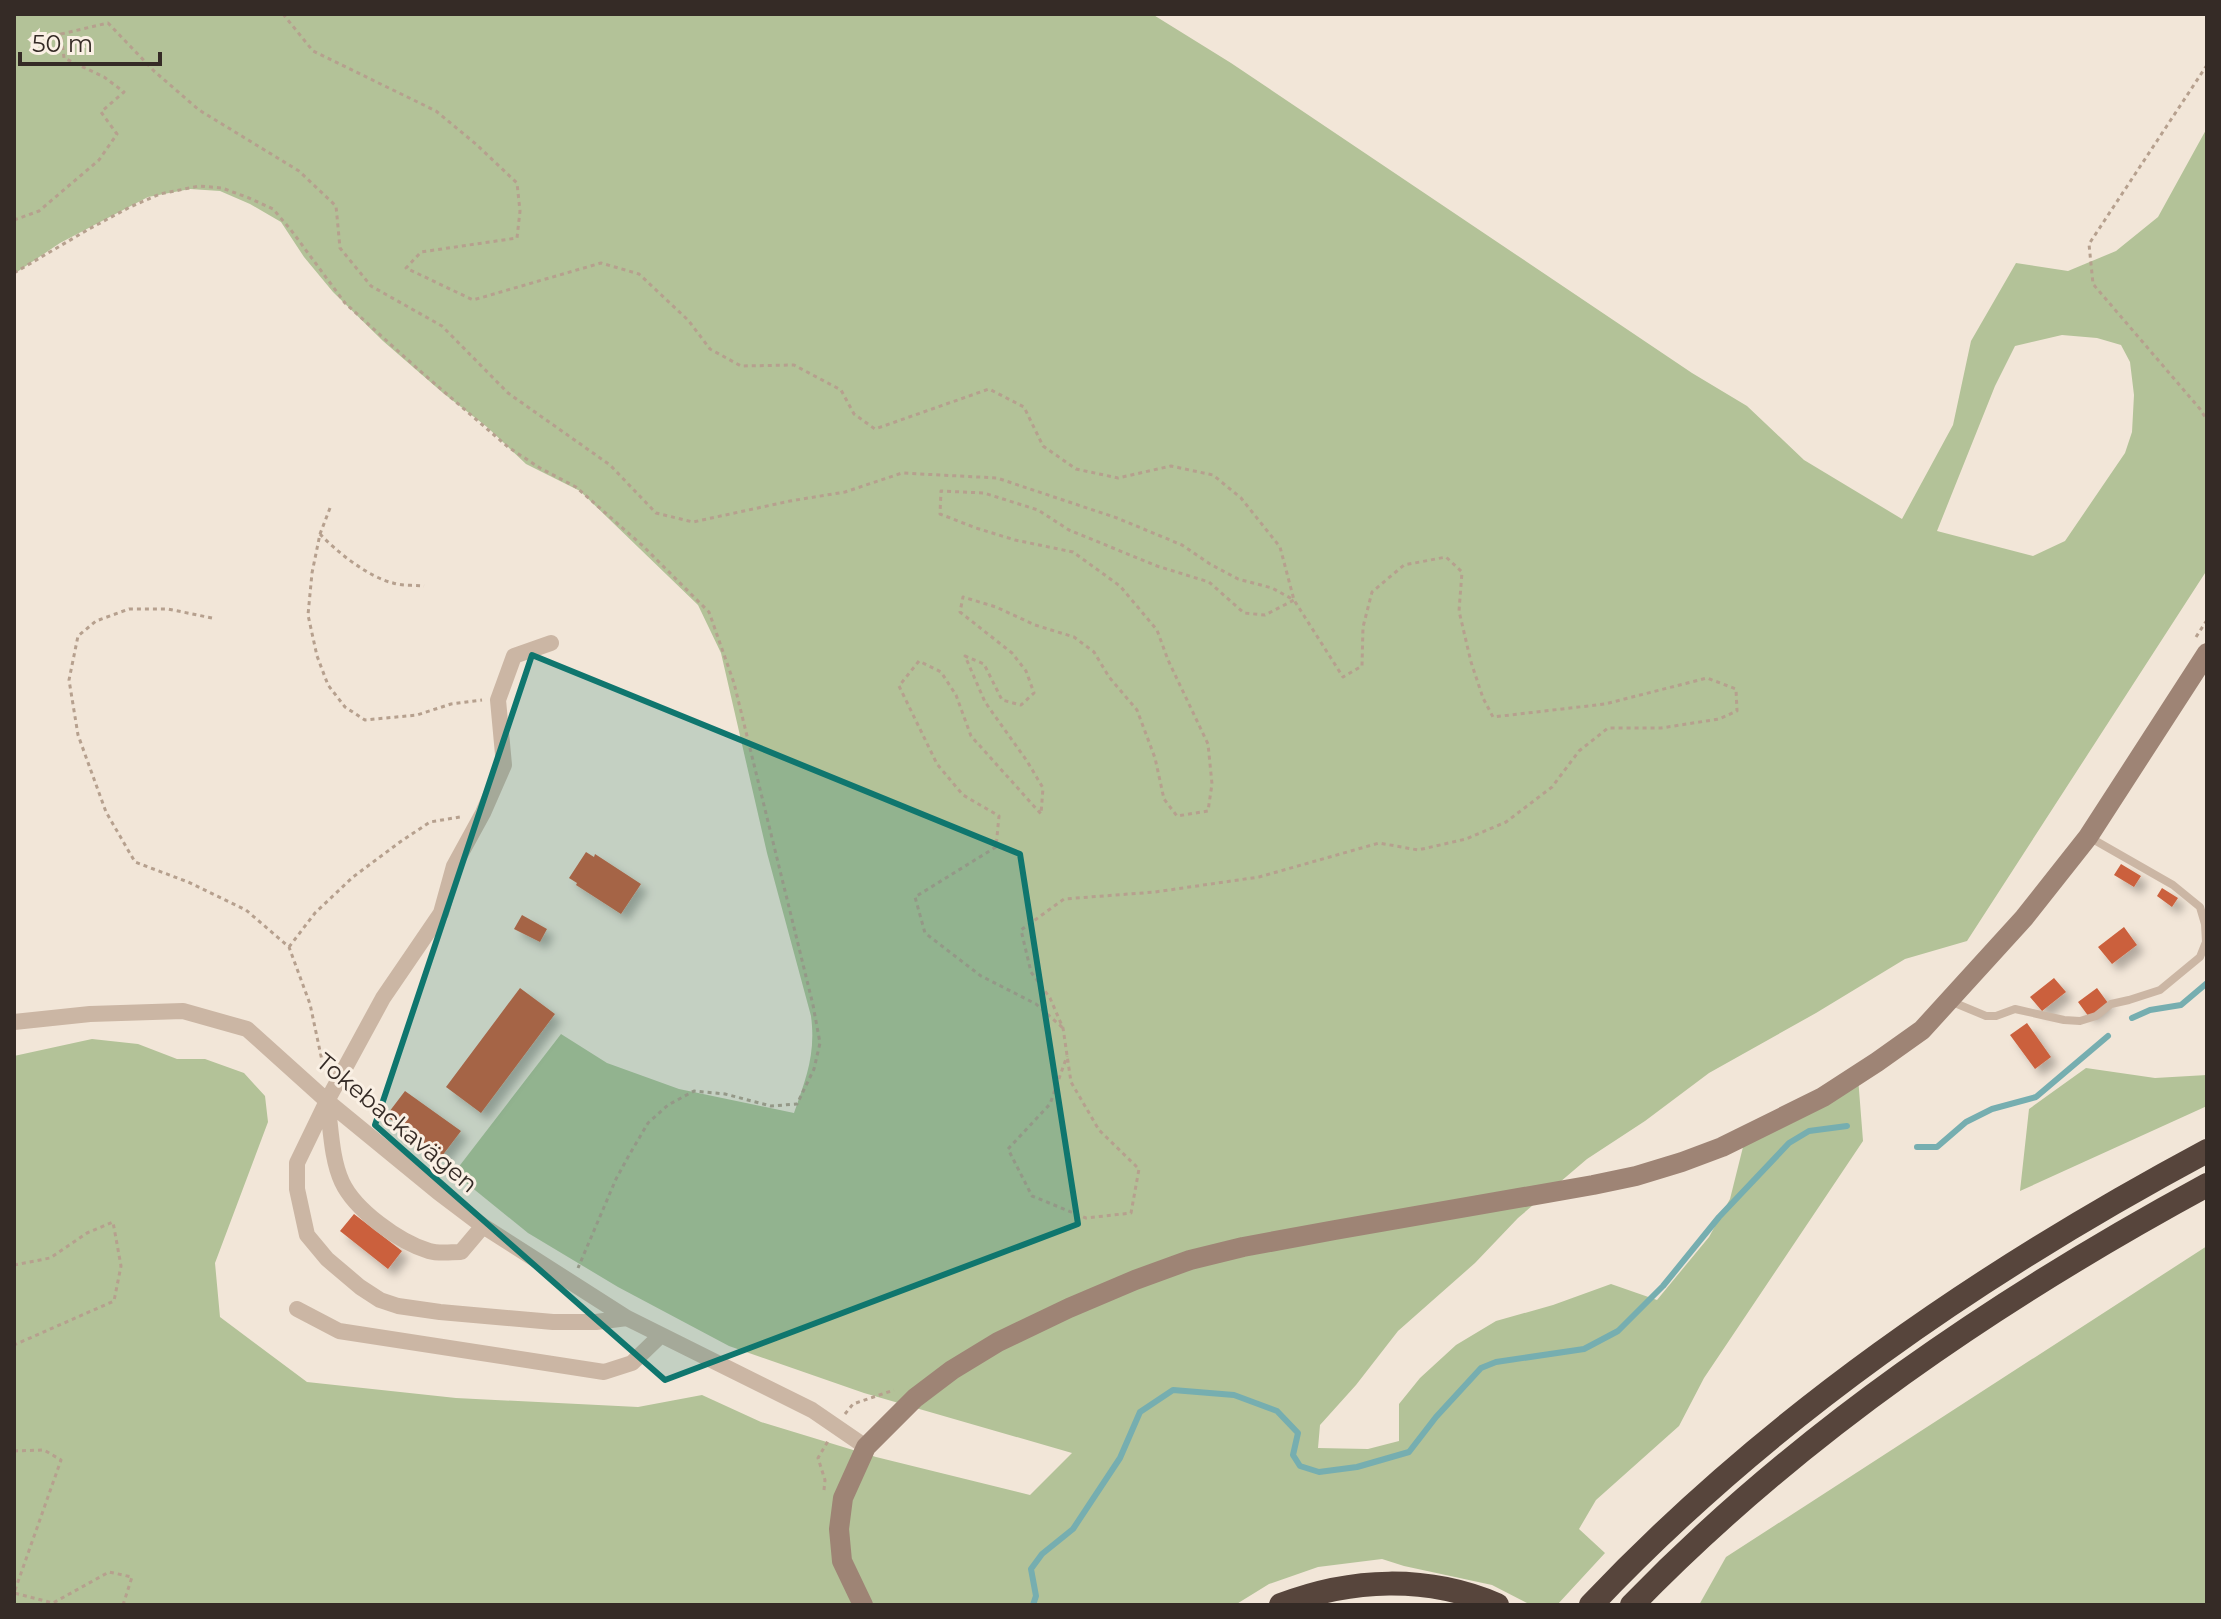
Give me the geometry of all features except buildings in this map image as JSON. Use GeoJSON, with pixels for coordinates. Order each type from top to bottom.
{"type":"FeatureCollection","features":[{"type":"Feature","properties":{"kind":"highway"},"geometry":{"type":"LineString","coordinates":[[1591,1605],[1651,1545],[1769,1438],[1855,1371],[2021,1257],[2207,1151]]}},
{"type":"Feature","properties":{"kind":"highway"},"geometry":{"type":"LineString","coordinates":[[1632,1605],[1784,1464],[1877,1391],[2036,1282],[2207,1185]]}},
{"type":"Feature","properties":{"kind":"highway"},"geometry":{"type":"LineString","coordinates":[[1281,1605],[1332,1589],[1367,1583],[1446,1588],[1497,1605]]}},
{"type":"Feature","properties":{"kind":"street"},"geometry":{"type":"LineString","coordinates":[[551,643],[514,656],[498,700],[504,765],[483,813],[454,866],[441,913],[383,998],[327,1101],[297,1163],[297,1189],[307,1235],[327,1259],[380,1300],[440,1312],[553,1322],[627,1318]]}},
{"type":"Feature","properties":{"kind":"street"},"geometry":{"type":"LineString","coordinates":[[863,1605],[842,1561],[839,1529],[843,1498],[866,1447],[915,1398],[952,1370],[998,1342],[1122,1285],[1190,1260],[1243,1247],[1593,1185],[1682,1162],[1722,1147],[1823,1097],[1922,1030],[2024,918],[2088,837],[2198,650]]}},
{"type":"Feature","properties":{"kind":"street","name":"Tokebackavägen"},"geometry":{"type":"LineString","coordinates":[[14,1022],[90,1014],[183,1011],[247,1029],[327,1101],[483,1226],[627,1318],[812,1410],[866,1447]]}},
{"type":"Feature","properties":{"kind":"street"},"geometry":{"type":"LineString","coordinates":[[327,1101],[336,1165],[343,1184],[357,1203],[395,1236],[431,1252],[461,1252],[483,1226]]}},
{"type":"Feature","properties":{"kind":"street"},"geometry":{"type":"LineString","coordinates":[[297,1309],[339,1331],[604,1372],[632,1363],[661,1335]]}},
{"type":"Feature","properties":{"kind":"lane"},"geometry":{"type":"LineString","coordinates":[[1949,1001],[1986,1016],[2015,1009],[2080,1021],[2096,1016],[2111,1004],[2160,990],[2200,957],[2206,942],[2200,907],[2173,885],[2088,837]]}},
{"type":"Feature","properties":{"kind":"path"},"geometry":{"type":"LineString","coordinates":[[283,14],[313,51],[436,111],[517,183],[520,211],[517,238],[421,252],[406,268],[473,300],[601,263],[639,274],[688,320],[710,349],[741,366],[794,365],[841,390],[854,414],[875,429],[989,389],[1024,407],[1043,446],[1076,469],[1118,478],[1171,466],[1213,475],[1241,498],[1280,547],[1294,600],[1343,677],[1362,666],[1363,627],[1372,592],[1404,565],[1446,557],[1462,572],[1459,611],[1471,662],[1493,717],[1605,704],[1707,678],[1736,689],[1737,711],[1719,719],[1661,728],[1608,728],[1579,751],[1552,787],[1506,822],[1466,839],[1418,850],[1379,843],[1259,877],[1155,892],[1064,899],[1021,930],[1031,972],[1050,998],[1063,1028],[1071,1082],[1099,1130],[1139,1169],[1131,1213],[1086,1218],[1032,1196],[1008,1149],[1050,1104],[1067,1056]]}},
{"type":"Feature","properties":{"kind":"path"},"geometry":{"type":"LineString","coordinates":[[14,220],[39,211],[99,160],[117,134],[101,112],[124,92],[104,77],[64,58],[61,34],[108,23],[154,71],[199,110],[299,171],[336,206],[340,248],[371,286],[442,326],[508,393],[610,465],[656,513],[693,522],[845,492],[902,473],[997,478],[1117,518],[1182,545],[1238,579],[1272,588],[1294,600]]}},
{"type":"Feature","properties":{"kind":"path"},"geometry":{"type":"LineString","coordinates":[[2207,65],[2089,244],[2093,284],[2207,420]]}},
{"type":"Feature","properties":{"kind":"path"},"geometry":{"type":"LineString","coordinates":[[1063,1028],[1036,1004],[981,976],[925,933],[915,897],[996,847],[999,816],[963,795],[937,764],[899,686],[919,661],[941,672],[956,695],[971,736],[1041,814],[1043,788],[985,702],[965,656],[984,664],[1002,700],[1021,705],[1034,693],[1026,671],[1012,653],[960,612],[963,597],[1074,637],[1094,652],[1109,677],[1137,710],[1155,758],[1164,799],[1177,816],[1208,811],[1212,784],[1208,744],[1157,630],[1120,586],[1073,552],[1015,540],[940,514],[941,491],[984,493],[1038,510],[1069,530],[1157,566],[1209,582],[1244,613],[1265,615],[1294,600]]}},
{"type":"Feature","properties":{"kind":"path"},"geometry":{"type":"LineString","coordinates":[[330,508],[320,534],[308,615],[317,656],[328,685],[345,707],[365,720],[417,715],[451,704],[498,700]]}},
{"type":"Feature","properties":{"kind":"path"},"geometry":{"type":"LineString","coordinates":[[320,534],[355,564],[391,583],[424,586]]}},
{"type":"Feature","properties":{"kind":"path"},"geometry":{"type":"LineString","coordinates":[[212,618],[168,609],[129,609],[96,621],[78,636],[69,680],[78,735],[106,812],[135,862],[188,882],[246,910],[289,947],[310,1004],[323,1058],[327,1101]]}},
{"type":"Feature","properties":{"kind":"path"},"geometry":{"type":"LineString","coordinates":[[2198,650],[2207,620]]}},
{"type":"Feature","properties":{"kind":"path"},"geometry":{"type":"LineString","coordinates":[[289,947],[315,913],[353,877],[410,835],[430,822],[483,813]]}},
{"type":"Feature","properties":{"kind":"path"},"geometry":{"type":"LineString","coordinates":[[14,1265],[50,1258],[87,1233],[113,1222],[121,1266],[114,1301],[14,1345]]}},
{"type":"Feature","properties":{"kind":"path"},"geometry":{"type":"LineString","coordinates":[[824,1492],[825,1480],[818,1458],[835,1428],[853,1404],[900,1388]]}},
{"type":"Feature","properties":{"kind":"path"},"geometry":{"type":"LineString","coordinates":[[14,1451],[44,1450],[61,1460],[14,1593],[53,1603],[109,1572],[132,1577],[123,1605]]}},
{"type":"Feature","properties":{"kind":"highlighted area"},"geometry":{"type":"Polygon","coordinates":[[[532,655],[1020,854],[1078,1224],[665,1380],[375,1125],[532,655]]]}},
{"type":"Feature","properties":{"kind":"green space"},"geometry":{"type":"Polygon","coordinates":[[[14,14],[1152,14],[1231,63],[1692,373],[1747,406],[1804,460],[1902,519],[1953,425],[1971,341],[2016,263],[2068,271],[2116,251],[2158,217],[2207,128],[2207,570],[1967,941],[1905,959],[1709,1073],[1587,1159],[1518,1218],[1475,1263],[1398,1331],[1320,1425],[1318,1448],[1368,1449],[1399,1441],[1399,1404],[1420,1378],[1456,1345],[1496,1321],[1611,1284],[1657,1300],[1709,1237],[1730,1199],[1744,1143],[1858,1077],[1863,1141],[1704,1378],[1679,1426],[1596,1500],[1579,1529],[1605,1553],[1557,1605],[1531,1605],[1492,1585],[1382,1559],[1318,1567],[1269,1584],[1235,1605],[14,1605],[14,1056],[92,1039],[138,1044],[177,1059],[205,1059],[244,1073],[265,1096],[268,1122],[215,1263],[220,1317],[307,1382],[456,1398],[638,1407],[702,1395],[761,1422],[876,1457],[1030,1495],[1072,1453],[864,1393],[729,1346],[618,1287],[528,1233],[454,1173],[561,1034],[607,1063],[679,1089],[794,1113],[811,1054],[811,1016],[767,853],[721,653],[698,605],[580,491],[526,464],[487,427],[383,341],[333,292],[304,257],[281,222],[250,204],[220,191],[190,189],[148,197],[60,243],[14,274],[14,14]],[[2062,335],[2015,346],[1995,386],[1937,531],[2033,556],[2065,541],[2125,453],[2132,432],[2134,395],[2130,362],[2121,345],[2097,338],[2062,335]]]}},
{"type":"Feature","properties":{"kind":"green space"},"geometry":{"type":"Polygon","coordinates":[[[2086,1068],[2155,1078],[2207,1075],[2207,1106],[2020,1191],[2029,1109],[2086,1068]]]}},
{"type":"Feature","properties":{"kind":"green space"},"geometry":{"type":"Polygon","coordinates":[[[2207,1246],[2207,1605],[1699,1605],[1726,1557],[2207,1246]]]}},
{"type":"Feature","properties":{"kind":"waterway"},"geometry":{"type":"LineString","coordinates":[[2132,1018],[2150,1010],[2181,1005],[2207,983]]}},
{"type":"Feature","properties":{"kind":"waterway"},"geometry":{"type":"LineString","coordinates":[[1917,1147],[1937,1147],[1966,1122],[1992,1109],[2036,1097],[2108,1036]]}},
{"type":"Feature","properties":{"kind":"waterway"},"geometry":{"type":"LineString","coordinates":[[1033,1605],[1036,1596],[1031,1569],[1042,1554],[1073,1529],[1120,1458],[1140,1412],[1173,1390],[1234,1395],[1277,1411],[1298,1433],[1293,1455],[1300,1466],[1319,1472],[1357,1467],[1409,1452],[1481,1368],[1496,1362],[1584,1349],[1618,1331],[1663,1286],[1719,1217],[1789,1143],[1809,1131],[1847,1126]]}}]}
